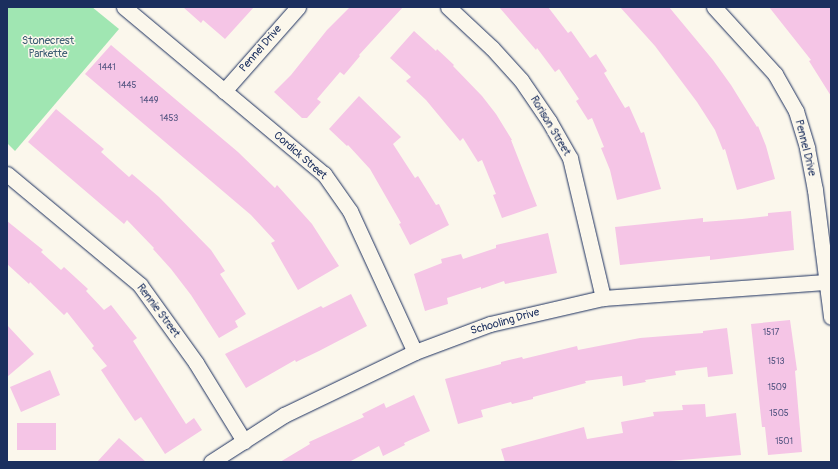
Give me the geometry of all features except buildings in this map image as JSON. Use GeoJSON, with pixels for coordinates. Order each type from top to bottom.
{"type":"FeatureCollection","features":[{"type":"Feature","properties":{"kind":"street","name":"Cordick Street"},"geometry":{"type":"LineString","coordinates":[[124,7],[324,174],[350,211],[415,352]]}},
{"type":"Feature","properties":{"kind":"street","name":"Pennel Drive"},"geometry":{"type":"LineString","coordinates":[[224,92],[298,7]]}},
{"type":"Feature","properties":{"kind":"street","name":"Rorison Street"},"geometry":{"type":"LineString","coordinates":[[448,7],[492,48],[521,80],[549,121],[570,158],[602,298]]}},
{"type":"Feature","properties":{"kind":"street","name":"Pennel Drive"},"geometry":{"type":"LineString","coordinates":[[714,7],[775,74],[796,111],[807,148],[814,183],[828,282],[831,317]]}},
{"type":"Feature","properties":{"kind":"street","name":"Rennie Street"},"geometry":{"type":"LineString","coordinates":[[7,174],[140,285],[196,363],[244,441]]}},
{"type":"Feature","properties":{"kind":"street","name":"Schooling Drive"},"geometry":{"type":"LineString","coordinates":[[211,462],[284,415],[415,352],[490,324],[602,298],[828,282]]}},
{"type":"Feature","properties":{"kind":"green space","name":"Stonecrest Parkette"},"geometry":{"type":"Polygon","coordinates":[[[7,7],[92,7],[119,29],[15,151],[7,143],[7,7]]]}}]}
